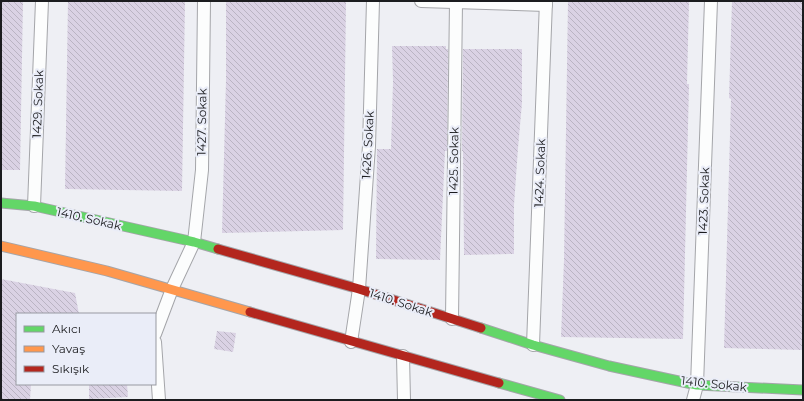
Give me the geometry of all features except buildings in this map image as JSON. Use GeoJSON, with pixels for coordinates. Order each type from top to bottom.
{"type":"FeatureCollection","features":[{"type":"Feature","properties":{"kind":"street","name":"1429. Sokak"},"geometry":{"type":"LineString","coordinates":[[34,206],[42,1]]}},
{"type":"Feature","properties":{"kind":"street","name":"1427. Sokak"},"geometry":{"type":"LineString","coordinates":[[194,242],[202,170],[204,1]]}},
{"type":"Feature","properties":{"kind":"street","name":"1426. Sokak"},"geometry":{"type":"LineString","coordinates":[[359,289],[369,146],[373,1]]}},
{"type":"Feature","properties":{"kind":"street"},"geometry":{"type":"LineString","coordinates":[[421,1],[546,3]]}},
{"type":"Feature","properties":{"kind":"street","name":"1423. Sokak"},"geometry":{"type":"LineString","coordinates":[[693,400],[698,385],[711,1]]}},
{"type":"Feature","properties":{"kind":"street","name":"1425. Sokak"},"geometry":{"type":"LineString","coordinates":[[452,319],[456,2]]}},
{"type":"Feature","properties":{"kind":"street","name":"1424. Sokak"},"geometry":{"type":"LineString","coordinates":[[533,345],[546,3]]}},
{"type":"Feature","properties":{"kind":"street","name":"1410. Sokak"},"geometry":{"type":"LineString","coordinates":[[1,203],[34,206],[194,242],[359,289],[533,345],[609,366],[698,385],[803,390]]}},
{"type":"Feature","properties":{"kind":"street"},"geometry":{"type":"LineString","coordinates":[[156,331],[172,289],[194,242]]}},
{"type":"Feature","properties":{"kind":"street"},"geometry":{"type":"LineString","coordinates":[[1,246],[33,252],[172,289],[351,342],[560,400]]}},
{"type":"Feature","properties":{"kind":"street"},"geometry":{"type":"LineString","coordinates":[[351,342],[359,289]]}},
{"type":"Feature","properties":{"kind":"street"},"geometry":{"type":"LineString","coordinates":[[156,356],[159,400]]}},
{"type":"Feature","properties":{"kind":"street"},"geometry":{"type":"LineString","coordinates":[[403,356],[404,400]]}},
{"type":"Feature","properties":{"kind":"traffic: fast"},"geometry":{"type":"LineString","coordinates":[[1,203],[34,206],[194,242],[218,249]]}},
{"type":"Feature","properties":{"kind":"traffic: fast"},"geometry":{"type":"LineString","coordinates":[[481,328],[533,345],[609,366],[697,385],[803,390]]}},
{"type":"Feature","properties":{"kind":"traffic: fast"},"geometry":{"type":"LineString","coordinates":[[499,383],[560,400]]}},
{"type":"Feature","properties":{"kind":"traffic: slow"},"geometry":{"type":"LineString","coordinates":[[1,246],[107,271],[250,312]]}},
{"type":"Feature","properties":{"kind":"traffic: jam"},"geometry":{"type":"LineString","coordinates":[[218,249],[359,289],[481,328]]}},
{"type":"Feature","properties":{"kind":"traffic: jam"},"geometry":{"type":"LineString","coordinates":[[250,312],[499,383]]}}]}
